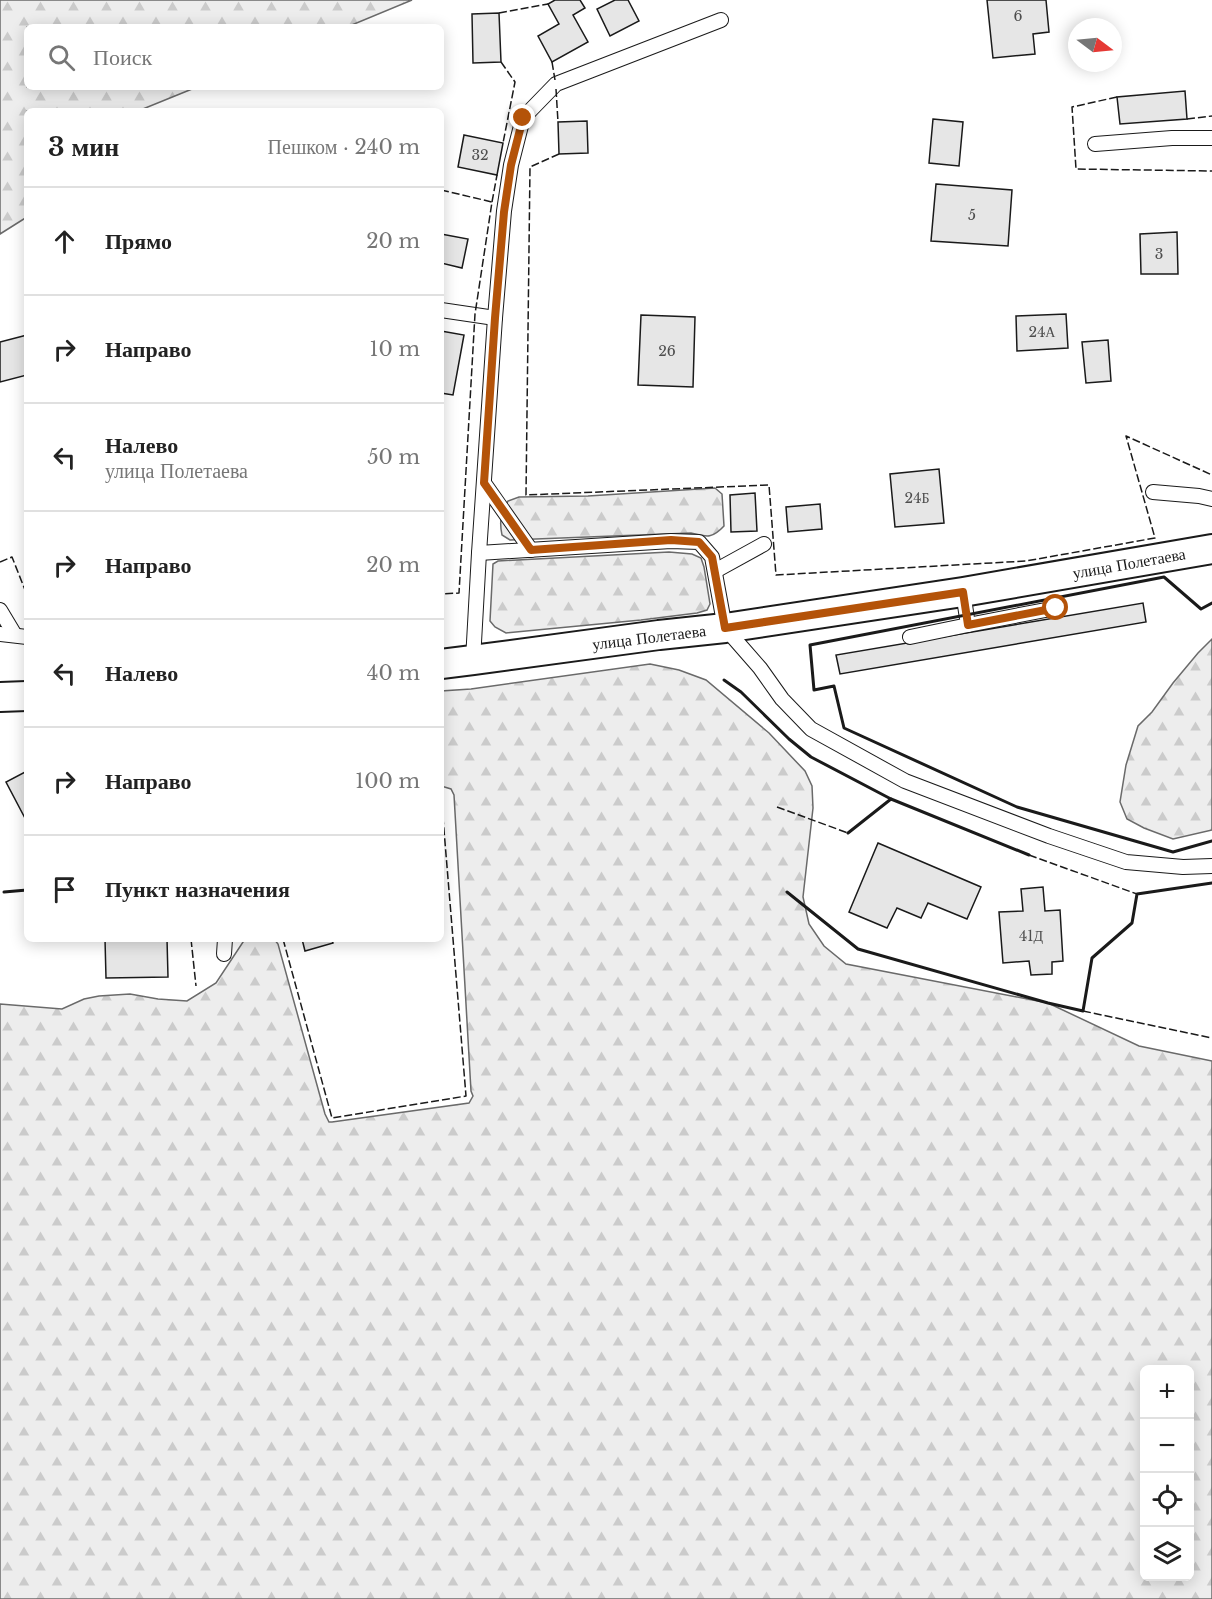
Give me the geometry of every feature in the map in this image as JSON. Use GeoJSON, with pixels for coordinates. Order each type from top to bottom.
{"type":"FeatureCollection","features":[{"type":"Feature","properties":{"kind":"street","name":"улица Полетаева"},"geometry":{"type":"LineString","coordinates":[[444,664],[659,634],[725,628],[963,592],[1212,549]]}},
{"type":"Feature","properties":{"kind":"street"},"geometry":{"type":"LineString","coordinates":[[0,697],[24,696]]}},
{"type":"Feature","properties":{"kind":"lane"},"geometry":{"type":"LineString","coordinates":[[473,660],[504,212],[509,177],[523,118],[556,84],[721,20]]}},
{"type":"Feature","properties":{"kind":"lane"},"geometry":{"type":"LineString","coordinates":[[1095,144],[1172,138],[1212,138]]}},
{"type":"Feature","properties":{"kind":"lane"},"geometry":{"type":"LineString","coordinates":[[444,310],[495,318]]}},
{"type":"Feature","properties":{"kind":"lane"},"geometry":{"type":"LineString","coordinates":[[484,483],[531,550]]}},
{"type":"Feature","properties":{"kind":"lane"},"geometry":{"type":"LineString","coordinates":[[1153,492],[1199,496],[1212,500]]}},
{"type":"Feature","properties":{"kind":"lane"},"geometry":{"type":"LineString","coordinates":[[479,553],[671,540],[699,542],[712,557],[725,628],[760,668],[782,699],[811,729],[905,781],[1126,862],[1183,867],[1212,866]]}},
{"type":"Feature","properties":{"kind":"lane"},"geometry":{"type":"LineString","coordinates":[[715,571],[764,544]]}},
{"type":"Feature","properties":{"kind":"lane"},"geometry":{"type":"LineString","coordinates":[[963,592],[968,625]]}},
{"type":"Feature","properties":{"kind":"lane"},"geometry":{"type":"LineString","coordinates":[[910,637],[1056,608]]}},
{"type":"Feature","properties":{"kind":"lane"},"geometry":{"type":"LineString","coordinates":[[0,610],[21,636]]}},
{"type":"Feature","properties":{"kind":"lane"},"geometry":{"type":"LineString","coordinates":[[0,634],[21,636]]}},
{"type":"Feature","properties":{"kind":"lane"},"geometry":{"type":"LineString","coordinates":[[224,954],[225,942]]}},
{"type":"Feature","properties":{"kind":"green space"},"geometry":{"type":"Polygon","coordinates":[[[0,0],[412,0],[354,24],[24,24],[24,90],[190,90],[145,108],[24,108],[24,219],[0,234],[0,0]]]}},
{"type":"Feature","properties":{"kind":"green space"},"geometry":{"type":"Polygon","coordinates":[[[715,488],[722,494],[724,526],[709,536],[691,533],[510,540],[502,535],[501,517],[504,509],[508,501],[519,497],[588,496],[715,488]]]}},
{"type":"Feature","properties":{"kind":"green space"},"geometry":{"type":"Polygon","coordinates":[[[669,552],[692,554],[701,558],[710,604],[707,610],[641,620],[506,633],[490,621],[493,564],[498,561],[669,552]]]}},
{"type":"Feature","properties":{"kind":"green space"},"geometry":{"type":"Polygon","coordinates":[[[1212,639],[1212,830],[1173,839],[1127,819],[1120,802],[1126,765],[1138,726],[1212,639]]]}},
{"type":"Feature","properties":{"kind":"green space"},"geometry":{"type":"Polygon","coordinates":[[[650,664],[679,670],[706,680],[769,733],[805,771],[812,786],[813,808],[803,897],[809,924],[824,946],[846,964],[1048,1003],[1139,1046],[1212,1061],[1212,1599],[0,1599],[0,1004],[62,1009],[84,999],[130,994],[187,1001],[216,983],[243,942],[276,942],[329,1122],[469,1103],[473,1096],[454,795],[451,789],[444,787],[444,691],[650,664]]]}},
{"type":"Feature","properties":{"kind":"building"},"geometry":{"type":"Polygon","coordinates":[[[555,0],[580,0],[585,8],[573,15],[588,42],[552,62],[538,36],[559,24],[548,4],[555,0]]]}},
{"type":"Feature","properties":{"kind":"building"},"geometry":{"type":"Polygon","coordinates":[[[615,0],[628,0],[639,21],[610,36],[597,9],[615,0]]]}},
{"type":"Feature","properties":{"kind":"building"},"geometry":{"type":"Polygon","coordinates":[[[987,0],[1046,0],[1049,32],[1033,34],[1035,54],[993,58],[987,0]]]}},
{"type":"Feature","properties":{"kind":"building"},"geometry":{"type":"Polygon","coordinates":[[[499,13],[501,62],[473,63],[472,14],[499,13]]]}},
{"type":"Feature","properties":{"kind":"building"},"geometry":{"type":"Polygon","coordinates":[[[1185,91],[1187,119],[1120,124],[1117,97],[1185,91]]]}},
{"type":"Feature","properties":{"kind":"building"},"geometry":{"type":"Polygon","coordinates":[[[933,119],[963,122],[959,166],[929,163],[933,119]]]}},
{"type":"Feature","properties":{"kind":"building"},"geometry":{"type":"Polygon","coordinates":[[[587,121],[588,153],[559,154],[558,122],[587,121]]]}},
{"type":"Feature","properties":{"kind":"building"},"geometry":{"type":"Polygon","coordinates":[[[464,135],[503,143],[497,175],[458,167],[464,135]]]}},
{"type":"Feature","properties":{"kind":"building"},"geometry":{"type":"Polygon","coordinates":[[[936,184],[1012,190],[1008,246],[931,241],[936,184]]]}},
{"type":"Feature","properties":{"kind":"building"},"geometry":{"type":"Polygon","coordinates":[[[1177,232],[1178,274],[1141,274],[1140,234],[1177,232]]]}},
{"type":"Feature","properties":{"kind":"building"},"geometry":{"type":"Polygon","coordinates":[[[444,235],[468,239],[462,268],[444,264],[444,235]]]}},
{"type":"Feature","properties":{"kind":"building"},"geometry":{"type":"Polygon","coordinates":[[[1066,314],[1068,348],[1017,351],[1016,316],[1066,314]]]}},
{"type":"Feature","properties":{"kind":"building"},"geometry":{"type":"Polygon","coordinates":[[[641,315],[695,317],[693,387],[638,385],[641,315]]]}},
{"type":"Feature","properties":{"kind":"building"},"geometry":{"type":"Polygon","coordinates":[[[444,332],[464,335],[453,395],[444,394],[444,332]]]}},
{"type":"Feature","properties":{"kind":"building"},"geometry":{"type":"Polygon","coordinates":[[[24,336],[24,376],[0,382],[0,342],[24,336]]]}},
{"type":"Feature","properties":{"kind":"building"},"geometry":{"type":"Polygon","coordinates":[[[1108,340],[1111,381],[1086,383],[1082,342],[1108,340]]]}},
{"type":"Feature","properties":{"kind":"building"},"geometry":{"type":"Polygon","coordinates":[[[939,469],[944,523],[895,527],[890,474],[939,469]]]}},
{"type":"Feature","properties":{"kind":"building"},"geometry":{"type":"Polygon","coordinates":[[[755,493],[757,531],[731,532],[730,495],[755,493]]]}},
{"type":"Feature","properties":{"kind":"building"},"geometry":{"type":"Polygon","coordinates":[[[820,504],[822,529],[788,532],[786,507],[820,504]]]}},
{"type":"Feature","properties":{"kind":"building"},"geometry":{"type":"Polygon","coordinates":[[[1143,603],[1146,622],[840,674],[836,655],[1143,603]]]}},
{"type":"Feature","properties":{"kind":"building"},"geometry":{"type":"Polygon","coordinates":[[[24,773],[24,816],[6,782],[24,773]]]}},
{"type":"Feature","properties":{"kind":"building"},"geometry":{"type":"Polygon","coordinates":[[[878,843],[981,887],[967,919],[928,903],[921,918],[897,908],[887,928],[849,912],[878,843]]]}},
{"type":"Feature","properties":{"kind":"building"},"geometry":{"type":"Polygon","coordinates":[[[1043,887],[1045,911],[1060,910],[1063,961],[1052,962],[1052,974],[1031,975],[1029,961],[1003,963],[999,912],[1023,911],[1021,889],[1043,887]]]}},
{"type":"Feature","properties":{"kind":"building"},"geometry":{"type":"Polygon","coordinates":[[[105,942],[167,942],[168,977],[106,978],[105,942]]]}},
{"type":"Feature","properties":{"kind":"building"},"geometry":{"type":"Polygon","coordinates":[[[303,942],[333,942],[333,943],[305,951],[303,942]]]}},
{"type":"Feature","properties":{"kind":"fence"},"geometry":{"type":"LineString","coordinates":[[499,13],[548,4]]}},
{"type":"Feature","properties":{"kind":"fence"},"geometry":{"type":"LineString","coordinates":[[501,62],[515,82],[503,143]]}},
{"type":"Feature","properties":{"kind":"fence"},"geometry":{"type":"LineString","coordinates":[[552,62],[555,80]]}},
{"type":"Feature","properties":{"kind":"fence"},"geometry":{"type":"LineString","coordinates":[[556,89],[558,122]]}},
{"type":"Feature","properties":{"kind":"fence"},"geometry":{"type":"LineString","coordinates":[[1117,97],[1072,107],[1076,169],[1212,171]]}},
{"type":"Feature","properties":{"kind":"fence"},"geometry":{"type":"LineString","coordinates":[[1187,119],[1212,116]]}},
{"type":"Feature","properties":{"kind":"fence"},"geometry":{"type":"LineString","coordinates":[[559,154],[530,167],[526,495],[769,485],[776,575],[1026,561],[1155,538],[1126,436],[1212,475]]}},
{"type":"Feature","properties":{"kind":"fence"},"geometry":{"type":"LineString","coordinates":[[492,202],[497,175]]}},
{"type":"Feature","properties":{"kind":"fence"},"geometry":{"type":"LineString","coordinates":[[444,191],[492,202],[475,314],[459,593],[444,594]]}},
{"type":"Feature","properties":{"kind":"fence"},"geometry":{"type":"LineString","coordinates":[[0,562],[12,557],[24,587]]}},
{"type":"Feature","properties":{"kind":"fence"},"geometry":{"type":"LineString","coordinates":[[777,807],[848,833]]}},
{"type":"Feature","properties":{"kind":"fence"},"geometry":{"type":"LineString","coordinates":[[284,942],[332,1118],[466,1096],[444,830]]}},
{"type":"Feature","properties":{"kind":"fence"},"geometry":{"type":"LineString","coordinates":[[1029,855],[1137,894]]}},
{"type":"Feature","properties":{"kind":"fence"},"geometry":{"type":"LineString","coordinates":[[191,942],[196,986]]}},
{"type":"Feature","properties":{"kind":"fence"},"geometry":{"type":"LineString","coordinates":[[1083,1011],[1212,1038]]}},
{"type":"Feature","properties":{"kind":"wall"},"geometry":{"type":"LineString","coordinates":[[1212,603],[1201,609],[1164,577],[810,645],[814,690],[834,686],[844,728],[1017,807],[1173,852],[1212,841]]}},
{"type":"Feature","properties":{"kind":"wall"},"geometry":{"type":"LineString","coordinates":[[724,680],[741,692],[811,757],[891,799]]}},
{"type":"Feature","properties":{"kind":"wall"},"geometry":{"type":"LineString","coordinates":[[848,833],[891,799],[1029,855]]}},
{"type":"Feature","properties":{"kind":"wall"},"geometry":{"type":"LineString","coordinates":[[787,892],[858,949],[1083,1011],[1092,958],[1132,923],[1137,894],[1212,883]]}},
{"type":"Feature","properties":{"kind":"wall"},"geometry":{"type":"LineString","coordinates":[[4,892],[24,890]]}},
{"type":"Feature","properties":{"kind":"route"},"geometry":{"type":"LineString","coordinates":[[523,118],[511,165],[504,212],[484,483],[531,550],[671,540],[699,542],[712,557],[725,628],[963,592],[968,625],[1056,608]]}}]}
